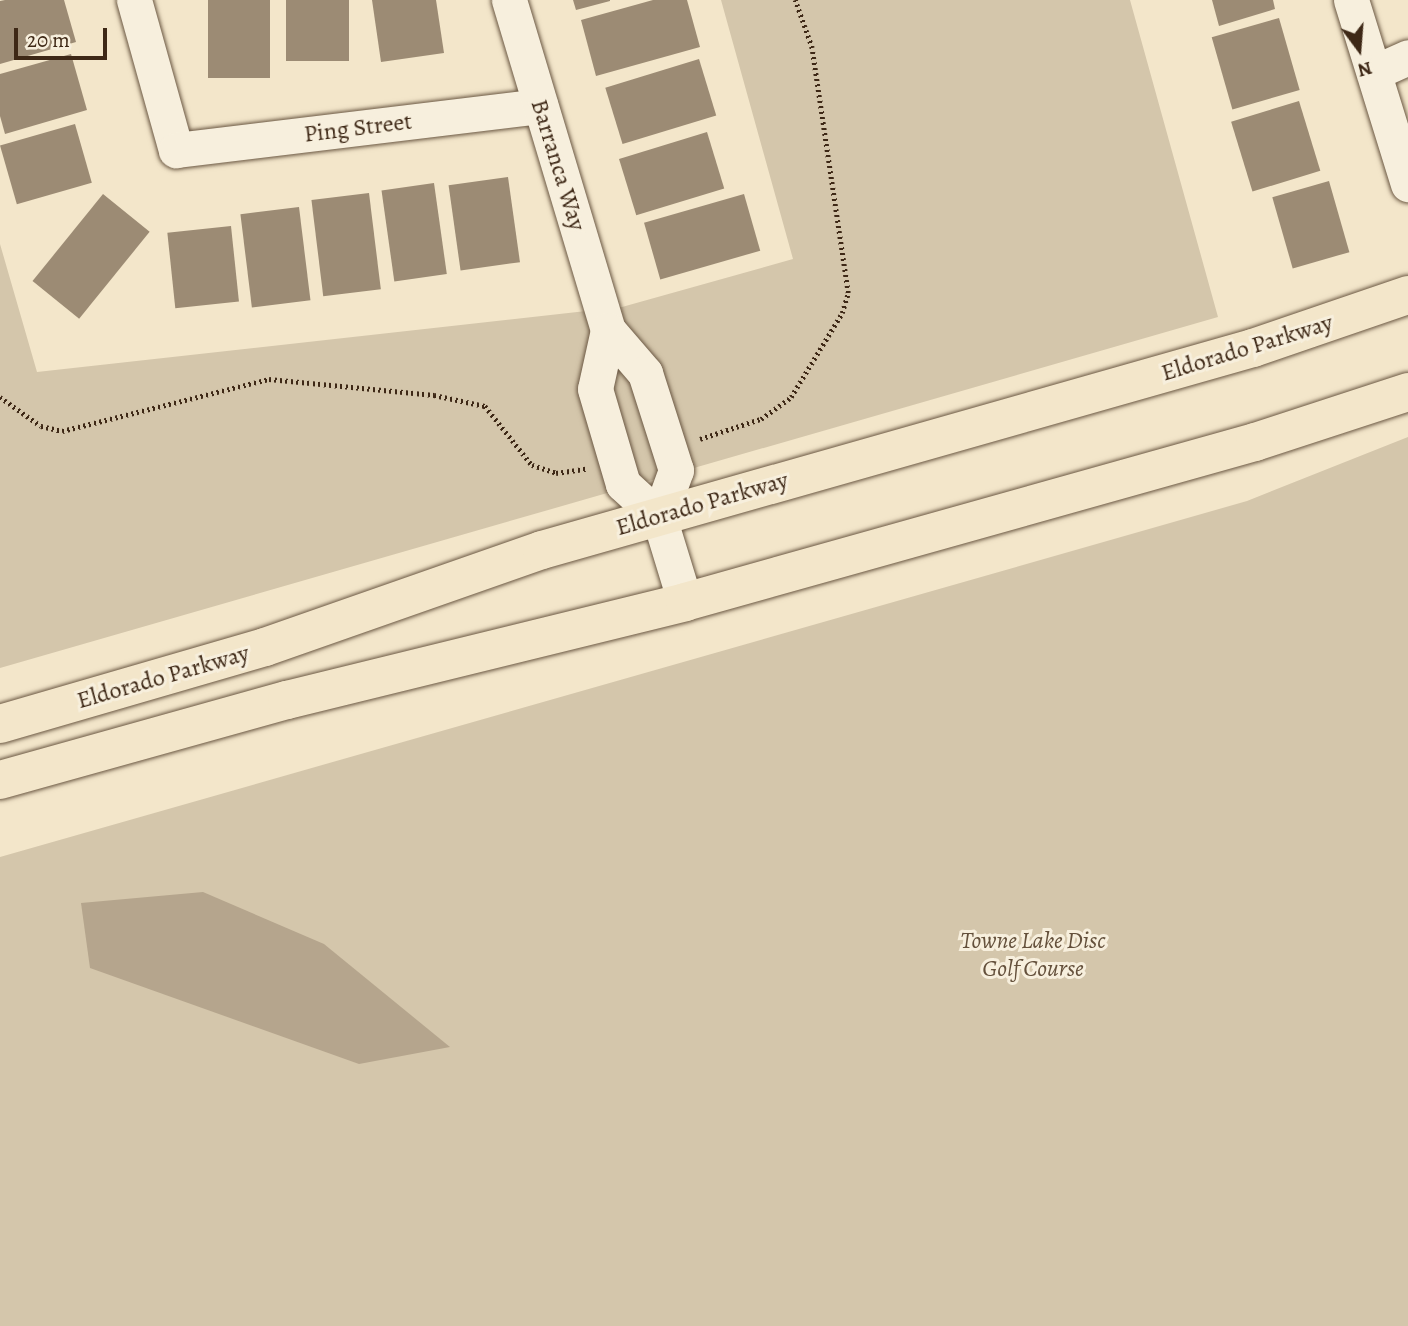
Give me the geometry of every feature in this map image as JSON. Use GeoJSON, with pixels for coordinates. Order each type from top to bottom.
{"type":"FeatureCollection","features":[{"type":"Feature","properties":{"kind":"main road","name":"Eldorado Parkway"},"geometry":{"type":"LineString","coordinates":[[0,724],[156,680],[314,630],[467,573],[1253,348],[1408,295]]}},
{"type":"Feature","properties":{"kind":"main road"},"geometry":{"type":"LineString","coordinates":[[0,779],[199,723],[685,603],[1242,445],[1408,392]]}},
{"type":"Feature","properties":{"kind":"street","name":"Ping Street"},"geometry":{"type":"LineString","coordinates":[[134,0],[176,150],[540,106]]}},
{"type":"Feature","properties":{"kind":"street","name":"Barranca Way"},"geometry":{"type":"LineString","coordinates":[[509,0],[608,330],[645,373],[676,470],[659,517],[623,484],[595,389],[608,330]]}},
{"type":"Feature","properties":{"kind":"street"},"geometry":{"type":"LineString","coordinates":[[1350,0],[1375,72],[1408,184]]}},
{"type":"Feature","properties":{"kind":"street"},"geometry":{"type":"LineString","coordinates":[[1375,72],[1408,57]]}},
{"type":"Feature","properties":{"kind":"street"},"geometry":{"type":"LineString","coordinates":[[659,517],[685,603]]}},
{"type":"Feature","properties":{"kind":"path"},"geometry":{"type":"LineString","coordinates":[[687,441],[761,419],[791,397],[842,313],[848,293],[812,48],[795,0]]}},
{"type":"Feature","properties":{"kind":"path"},"geometry":{"type":"LineString","coordinates":[[0,397],[41,426],[62,431],[269,379],[434,395],[485,406],[532,465],[556,473],[584,469]]}},
{"type":"Feature","properties":{"kind":"green space"},"geometry":{"type":"Polygon","coordinates":[[[721,0],[1130,0],[1218,317],[0,668],[0,244],[37,372],[622,307],[793,259],[721,0]]]}},
{"type":"Feature","properties":{"kind":"green space","name":"Towne Lake Disc Golf Course"},"geometry":{"type":"Polygon","coordinates":[[[1408,437],[1408,1326],[0,1326],[0,857],[1247,501],[1408,437]]]}},
{"type":"Feature","properties":{"kind":"shaded area"},"geometry":{"type":"Polygon","coordinates":[[[203,892],[324,944],[450,1047],[359,1064],[90,968],[81,903],[203,892]]]}},
{"type":"Feature","properties":{"kind":"building"},"geometry":{"type":"Polygon","coordinates":[[[64,0],[76,42],[0,64],[0,1],[64,0]]]}},
{"type":"Feature","properties":{"kind":"building"},"geometry":{"type":"Polygon","coordinates":[[[208,0],[270,0],[270,78],[208,78],[208,0]]]}},
{"type":"Feature","properties":{"kind":"building"},"geometry":{"type":"Polygon","coordinates":[[[286,0],[349,0],[349,61],[286,61],[286,0]]]}},
{"type":"Feature","properties":{"kind":"building"},"geometry":{"type":"Polygon","coordinates":[[[372,0],[436,0],[444,53],[381,62],[372,0]]]}},
{"type":"Feature","properties":{"kind":"building"},"geometry":{"type":"Polygon","coordinates":[[[573,0],[610,0],[610,1],[576,10],[573,0]]]}},
{"type":"Feature","properties":{"kind":"building"},"geometry":{"type":"Polygon","coordinates":[[[653,0],[687,0],[700,47],[596,76],[581,20],[653,0]]]}},
{"type":"Feature","properties":{"kind":"building"},"geometry":{"type":"Polygon","coordinates":[[[1212,0],[1273,0],[1275,9],[1219,26],[1212,0]]]}},
{"type":"Feature","properties":{"kind":"building"},"geometry":{"type":"Polygon","coordinates":[[[1279,18],[1300,90],[1232,109],[1212,37],[1279,18]]]}},
{"type":"Feature","properties":{"kind":"building"},"geometry":{"type":"Polygon","coordinates":[[[71,54],[87,110],[5,134],[0,116],[0,74],[71,54]]]}},
{"type":"Feature","properties":{"kind":"building"},"geometry":{"type":"Polygon","coordinates":[[[699,59],[716,115],[623,144],[605,88],[699,59]]]}},
{"type":"Feature","properties":{"kind":"building"},"geometry":{"type":"Polygon","coordinates":[[[1299,101],[1320,171],[1252,192],[1231,122],[1299,101]]]}},
{"type":"Feature","properties":{"kind":"building"},"geometry":{"type":"Polygon","coordinates":[[[75,124],[92,183],[17,204],[0,145],[75,124]]]}},
{"type":"Feature","properties":{"kind":"building"},"geometry":{"type":"Polygon","coordinates":[[[707,132],[724,188],[636,215],[619,159],[707,132]]]}},
{"type":"Feature","properties":{"kind":"building"},"geometry":{"type":"Polygon","coordinates":[[[508,177],[520,262],[461,271],[449,185],[508,177]]]}},
{"type":"Feature","properties":{"kind":"building"},"geometry":{"type":"Polygon","coordinates":[[[1329,181],[1349,252],[1293,268],[1272,197],[1329,181]]]}},
{"type":"Feature","properties":{"kind":"building"},"geometry":{"type":"Polygon","coordinates":[[[434,183],[447,274],[394,281],[382,190],[434,183]]]}},
{"type":"Feature","properties":{"kind":"building"},"geometry":{"type":"Polygon","coordinates":[[[369,193],[381,289],[323,296],[311,200],[369,193]]]}},
{"type":"Feature","properties":{"kind":"building"},"geometry":{"type":"Polygon","coordinates":[[[103,194],[150,232],[79,319],[33,281],[103,194]]]}},
{"type":"Feature","properties":{"kind":"building"},"geometry":{"type":"Polygon","coordinates":[[[744,194],[760,251],[660,279],[644,223],[744,194]]]}},
{"type":"Feature","properties":{"kind":"building"},"geometry":{"type":"Polygon","coordinates":[[[299,207],[310,300],[252,307],[240,214],[299,207]]]}},
{"type":"Feature","properties":{"kind":"building"},"geometry":{"type":"Polygon","coordinates":[[[231,226],[239,302],[175,308],[167,233],[231,226]]]}}]}
